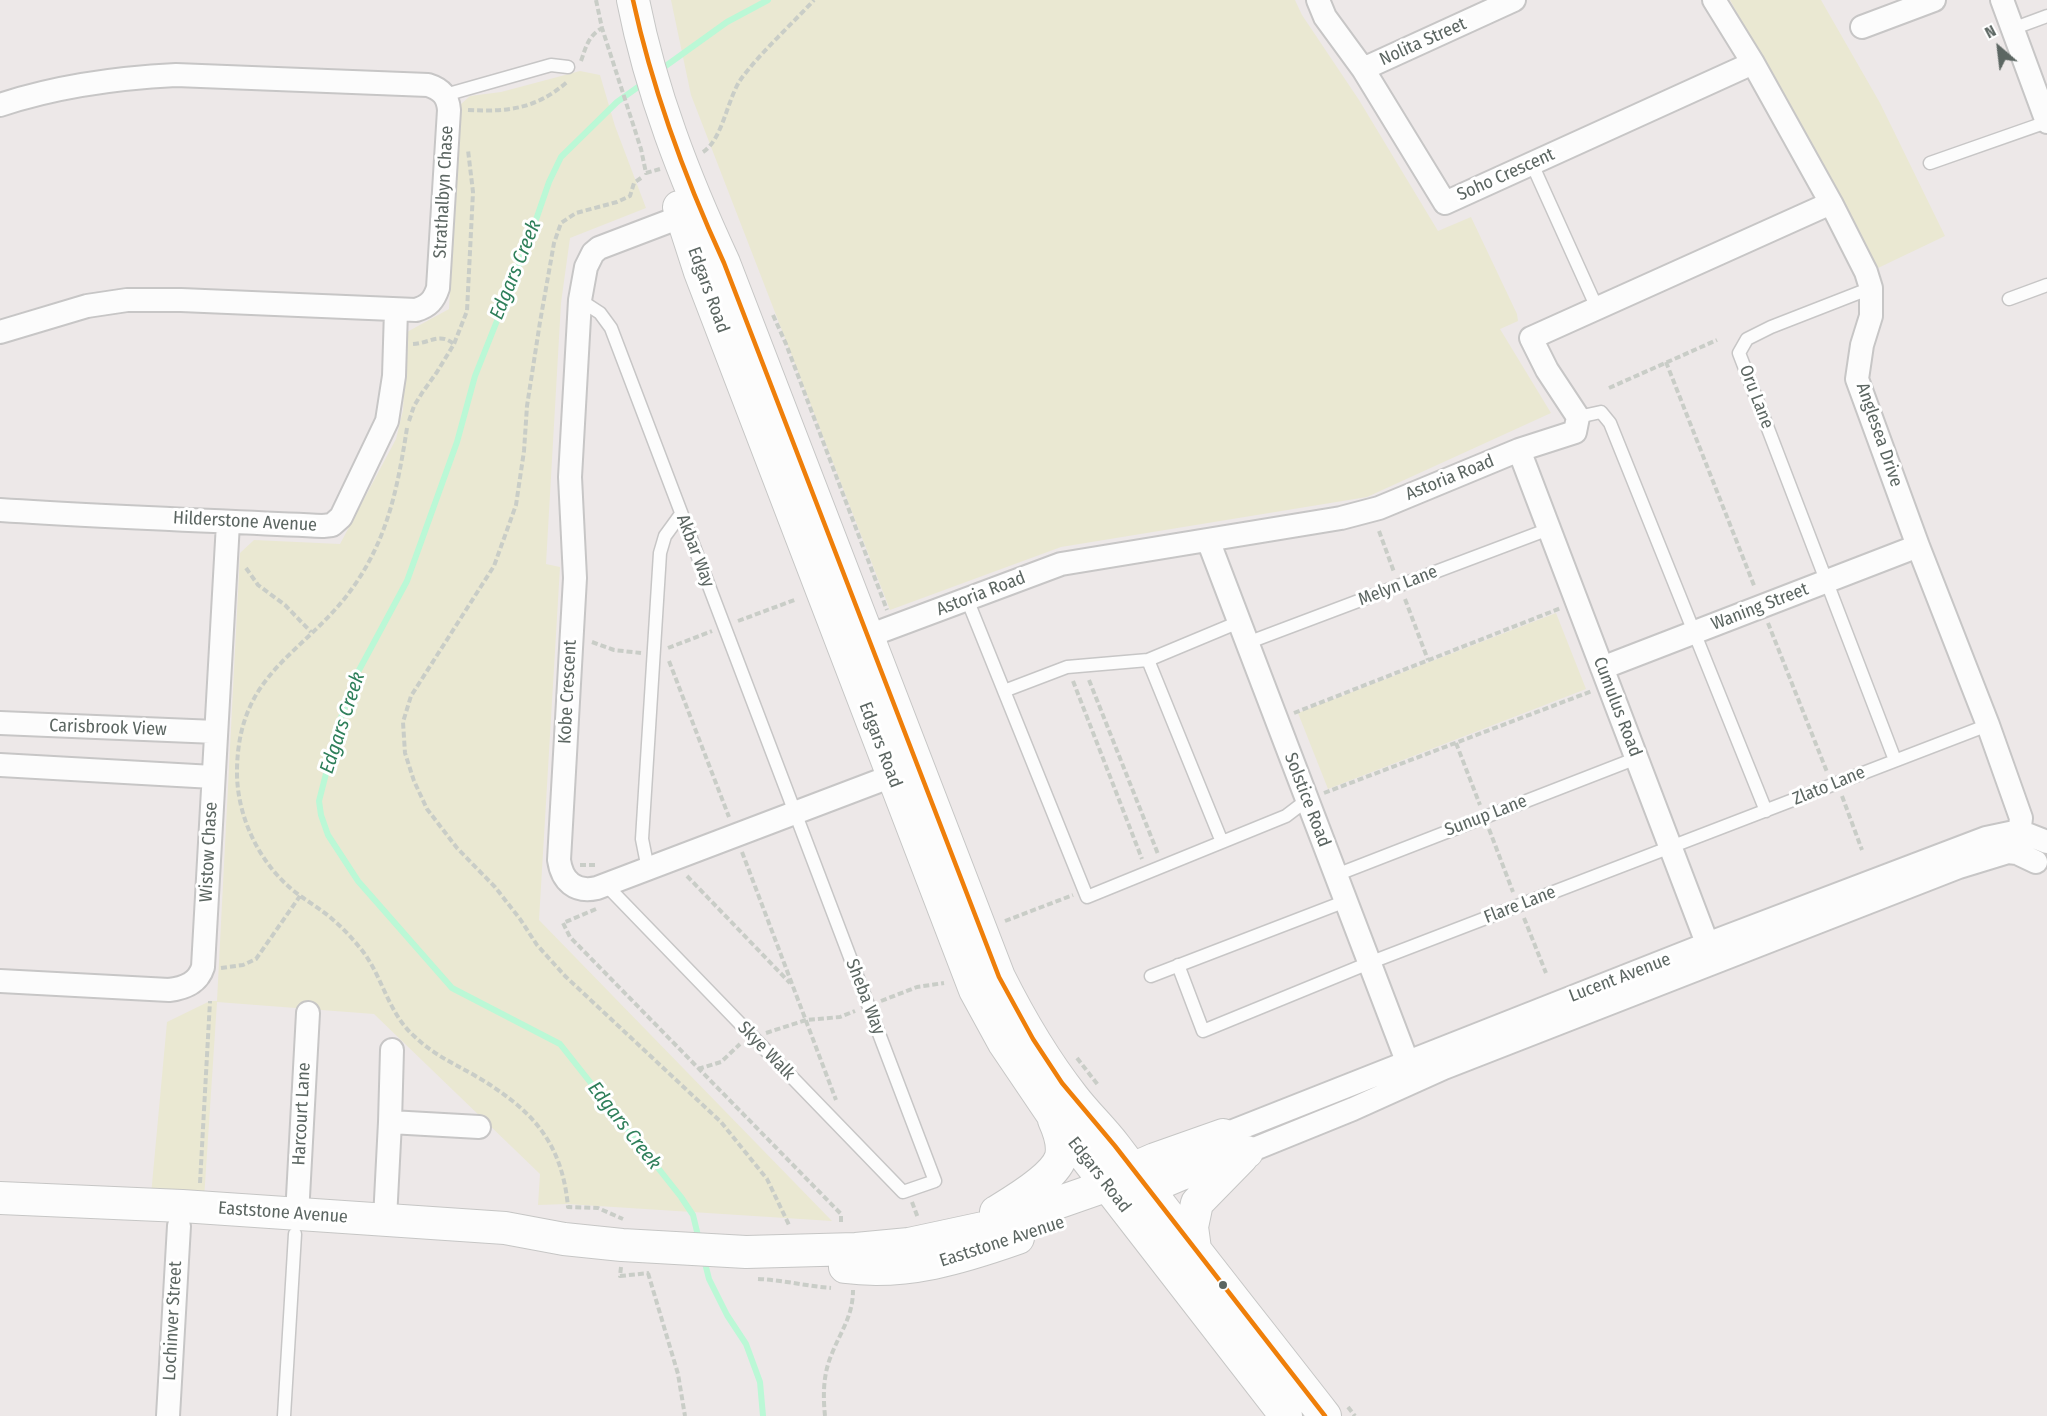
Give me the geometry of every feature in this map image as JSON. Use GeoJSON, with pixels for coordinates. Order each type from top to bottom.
{"type":"FeatureCollection","features":[{"type":"Feature","properties":{"kind":"main road","name":"Edgars Road"},"geometry":{"type":"LineString","coordinates":[[615,0],[626,26],[655,137],[673,164],[724,263],[855,641],[892,776],[975,990],[1004,1043],[1052,1114],[1125,1186],[1195,1249],[1325,1416]]}},
{"type":"Feature","properties":{"kind":"main road","name":"Edgars Road"},"geometry":{"type":"LineString","coordinates":[[673,164],[683,216],[700,272],[855,641],[1010,998],[1125,1186],[1286,1416]]}},
{"type":"Feature","properties":{"kind":"main road"},"geometry":{"type":"LineString","coordinates":[[941,1239],[991,1215],[1026,1193],[1055,1167],[1060,1158],[1062,1144],[1052,1114]]}},
{"type":"Feature","properties":{"kind":"main road","name":"Eaststone Avenue"},"geometry":{"type":"LineString","coordinates":[[296,1225],[385,1220],[506,1228],[564,1239],[634,1246],[752,1265],[877,1270],[918,1267],[982,1251],[1125,1186],[1235,1144]]}},
{"type":"Feature","properties":{"kind":"main road"},"geometry":{"type":"LineString","coordinates":[[1195,1249],[1192,1227],[1197,1203],[1235,1144]]}},
{"type":"Feature","properties":{"kind":"main road","name":"Eaststone Avenue"},"geometry":{"type":"LineString","coordinates":[[752,1265],[941,1239],[1125,1186]]}},
{"type":"Feature","properties":{"kind":"main road","name":"Eaststone Avenue"},"geometry":{"type":"LineString","coordinates":[[0,1198],[187,1206],[296,1225],[510,1245],[564,1239]]}},
{"type":"Feature","properties":{"kind":"main road","name":"Eaststone Avenue"},"geometry":{"type":"LineString","coordinates":[[0,1217],[187,1206]]}},
{"type":"Feature","properties":{"kind":"street","name":"Soho Crescent"},"geometry":{"type":"LineString","coordinates":[[1318,0],[1325,17],[1363,69],[1445,203],[1754,63]]}},
{"type":"Feature","properties":{"kind":"street","name":"Nolita Street"},"geometry":{"type":"LineString","coordinates":[[1363,69],[1515,0]]}},
{"type":"Feature","properties":{"kind":"street","name":"Anglesea Drive"},"geometry":{"type":"LineString","coordinates":[[1714,0],[1754,63],[1866,272],[1871,288],[1871,316],[1862,345],[1857,379],[1918,546],[1988,724],[2021,818],[2024,849]]}},
{"type":"Feature","properties":{"kind":"street"},"geometry":{"type":"LineString","coordinates":[[1862,27],[1934,0]]}},
{"type":"Feature","properties":{"kind":"street"},"geometry":{"type":"LineString","coordinates":[[2002,0],[2047,122]]}},
{"type":"Feature","properties":{"kind":"street"},"geometry":{"type":"LineString","coordinates":[[0,105],[91,83],[176,75],[428,85],[445,95]]}},
{"type":"Feature","properties":{"kind":"street","name":"Strathalbyn Chase"},"geometry":{"type":"LineString","coordinates":[[0,332],[87,306],[127,300],[181,300],[416,310],[424,307],[431,303],[438,288],[449,110],[445,95]]}},
{"type":"Feature","properties":{"kind":"street"},"geometry":{"type":"LineString","coordinates":[[1578,417],[1547,370],[1531,338],[1831,203]]}},
{"type":"Feature","properties":{"kind":"street","name":"Kobe Crescent"},"geometry":{"type":"LineString","coordinates":[[683,216],[607,245],[593,253],[586,267],[580,300],[570,477],[575,578],[560,870],[565,880],[572,885],[579,889],[589,890],[892,776]]}},
{"type":"Feature","properties":{"kind":"street","name":"Hilderstone Avenue"},"geometry":{"type":"LineString","coordinates":[[0,510],[144,519],[208,520],[228,523],[323,526],[336,522],[387,421],[394,375],[396,309]]}},
{"type":"Feature","properties":{"kind":"street","name":"Astoria Road"},"geometry":{"type":"LineString","coordinates":[[855,641],[1061,564],[1341,518],[1379,508],[1519,450],[1575,432],[1578,417]]}},
{"type":"Feature","properties":{"kind":"street","name":"Cumulus Road"},"geometry":{"type":"LineString","coordinates":[[1519,450],[1711,953]]}},
{"type":"Feature","properties":{"kind":"street","name":"Wistow Chase"},"geometry":{"type":"LineString","coordinates":[[203,967],[228,523]]}},
{"type":"Feature","properties":{"kind":"street","name":"Solstice Road"},"geometry":{"type":"LineString","coordinates":[[1208,540],[1407,1061]]}},
{"type":"Feature","properties":{"kind":"street","name":"Waning Street"},"geometry":{"type":"LineString","coordinates":[[1605,676],[1693,633],[1918,546]]}},
{"type":"Feature","properties":{"kind":"street","name":"Carisbrook View"},"geometry":{"type":"LineString","coordinates":[[0,723],[216,732]]}},
{"type":"Feature","properties":{"kind":"street"},"geometry":{"type":"LineString","coordinates":[[0,765],[213,777]]}},
{"type":"Feature","properties":{"kind":"street","name":"Lucent Avenue"},"geometry":{"type":"LineString","coordinates":[[1235,1144],[1353,1109],[1711,953],[1986,838],[2024,849]]}},
{"type":"Feature","properties":{"kind":"street"},"geometry":{"type":"LineString","coordinates":[[2024,849],[2047,842]]}},
{"type":"Feature","properties":{"kind":"street","name":"Lucent Avenue"},"geometry":{"type":"LineString","coordinates":[[1235,1144],[1407,1061],[1711,953]]}},
{"type":"Feature","properties":{"kind":"street"},"geometry":{"type":"LineString","coordinates":[[0,981],[170,990],[189,985],[198,978],[203,967]]}},
{"type":"Feature","properties":{"kind":"street","name":"Harcourt Lane"},"geometry":{"type":"LineString","coordinates":[[296,1225],[308,1013]]}},
{"type":"Feature","properties":{"kind":"street"},"geometry":{"type":"LineString","coordinates":[[385,1220],[392,1050]]}},
{"type":"Feature","properties":{"kind":"street"},"geometry":{"type":"LineString","coordinates":[[390,1122],[479,1127]]}},
{"type":"Feature","properties":{"kind":"street","name":"Lochinver Street"},"geometry":{"type":"LineString","coordinates":[[168,1416],[187,1206]]}},
{"type":"Feature","properties":{"kind":"lane"},"geometry":{"type":"LineString","coordinates":[[2012,29],[2047,16]]}},
{"type":"Feature","properties":{"kind":"lane"},"geometry":{"type":"LineString","coordinates":[[445,95],[551,65],[568,67]]}},
{"type":"Feature","properties":{"kind":"lane"},"geometry":{"type":"LineString","coordinates":[[1930,162],[2047,122]]}},
{"type":"Feature","properties":{"kind":"lane"},"geometry":{"type":"LineString","coordinates":[[1532,164],[1597,308]]}},
{"type":"Feature","properties":{"kind":"lane"},"geometry":{"type":"LineString","coordinates":[[2009,299],[2047,285]]}},
{"type":"Feature","properties":{"kind":"lane","name":"Oru Lane"},"geometry":{"type":"LineString","coordinates":[[1827,581],[1739,353],[1747,339],[1871,288]]}},
{"type":"Feature","properties":{"kind":"lane","name":"Akbar Way"},"geometry":{"type":"LineString","coordinates":[[580,300],[600,313],[611,328],[796,813]]}},
{"type":"Feature","properties":{"kind":"lane"},"geometry":{"type":"LineString","coordinates":[[1578,417],[1601,412],[1610,423],[1766,811]]}},
{"type":"Feature","properties":{"kind":"lane"},"geometry":{"type":"LineString","coordinates":[[648,869],[642,839],[660,553],[665,536],[681,514]]}},
{"type":"Feature","properties":{"kind":"lane","name":"Melyn Lane"},"geometry":{"type":"LineString","coordinates":[[1247,643],[1549,529]]}},
{"type":"Feature","properties":{"kind":"lane"},"geometry":{"type":"LineString","coordinates":[[1827,581],[1895,760]]}},
{"type":"Feature","properties":{"kind":"lane"},"geometry":{"type":"LineString","coordinates":[[967,599],[1086,894],[1148,873],[1286,816],[1307,800]]}},
{"type":"Feature","properties":{"kind":"lane"},"geometry":{"type":"LineString","coordinates":[[1004,691],[1067,667],[1148,660],[1239,622]]}},
{"type":"Feature","properties":{"kind":"lane"},"geometry":{"type":"LineString","coordinates":[[1148,660],[1222,842]]}},
{"type":"Feature","properties":{"kind":"lane","name":"Zlato Lane"},"geometry":{"type":"LineString","coordinates":[[1671,848],[1988,724]]}},
{"type":"Feature","properties":{"kind":"lane","name":"Sunup Lane"},"geometry":{"type":"LineString","coordinates":[[1336,875],[1637,758]]}},
{"type":"Feature","properties":{"kind":"lane","name":"Sheba Way"},"geometry":{"type":"LineString","coordinates":[[796,813],[934,1181]]}},
{"type":"Feature","properties":{"kind":"lane","name":"Flare Lane"},"geometry":{"type":"LineString","coordinates":[[1178,965],[1203,1031],[1370,963],[1671,848]]}},
{"type":"Feature","properties":{"kind":"lane","name":"Skye Walk"},"geometry":{"type":"LineString","coordinates":[[606,885],[903,1192],[934,1181]]}},
{"type":"Feature","properties":{"kind":"lane"},"geometry":{"type":"LineString","coordinates":[[1151,976],[1346,901]]}},
{"type":"Feature","properties":{"kind":"lane"},"geometry":{"type":"LineString","coordinates":[[284,1416],[296,1225]]}},
{"type":"Feature","properties":{"kind":"path"},"geometry":{"type":"LineString","coordinates":[[596,0],[626,26],[655,137],[646,173],[698,155],[708,148],[716,137],[728,104],[741,79],[814,0]]}},
{"type":"Feature","properties":{"kind":"path"},"geometry":{"type":"LineString","coordinates":[[467,142],[473,192],[469,292],[465,319],[454,344],[414,406],[394,500],[378,545],[355,584],[337,606],[271,672],[246,714],[240,736],[237,770],[240,803],[245,821],[269,865],[287,885],[331,918],[350,936],[365,956],[399,1019],[411,1034],[451,1064],[490,1085],[535,1121],[560,1163],[566,1181],[568,1207],[598,1208],[624,1219],[634,1246],[621,1276],[648,1273],[678,1374],[685,1416]]}},
{"type":"Feature","properties":{"kind":"path"},"geometry":{"type":"LineString","coordinates":[[394,344],[421,344],[440,337],[454,344]]}},
{"type":"Feature","properties":{"kind":"path"},"geometry":{"type":"LineString","coordinates":[[1609,388],[1717,340]]}},
{"type":"Feature","properties":{"kind":"path"},"geometry":{"type":"LineString","coordinates":[[1666,362],[1832,785],[1841,792],[1862,850]]}},
{"type":"Feature","properties":{"kind":"path"},"geometry":{"type":"LineString","coordinates":[[1379,531],[1428,660]]}},
{"type":"Feature","properties":{"kind":"path"},"geometry":{"type":"LineString","coordinates":[[226,548],[243,549],[250,577],[285,605],[311,632]]}},
{"type":"Feature","properties":{"kind":"path"},"geometry":{"type":"LineString","coordinates":[[1276,719],[1576,602]]}},
{"type":"Feature","properties":{"kind":"path"},"geometry":{"type":"LineString","coordinates":[[592,642],[614,650],[654,654]]}},
{"type":"Feature","properties":{"kind":"path"},"geometry":{"type":"LineString","coordinates":[[1083,666],[1163,866]]}},
{"type":"Feature","properties":{"kind":"path"},"geometry":{"type":"LineString","coordinates":[[1067,667],[1148,873]]}},
{"type":"Feature","properties":{"kind":"path"},"geometry":{"type":"LineString","coordinates":[[1307,800],[1456,743],[1605,676]]}},
{"type":"Feature","properties":{"kind":"path"},"geometry":{"type":"LineString","coordinates":[[1456,743],[1546,973]]}},
{"type":"Feature","properties":{"kind":"path"},"geometry":{"type":"LineString","coordinates":[[687,876],[793,986]]}},
{"type":"Feature","properties":{"kind":"path"},"geometry":{"type":"LineString","coordinates":[[1005,921],[1086,894]]}},
{"type":"Feature","properties":{"kind":"path"},"geometry":{"type":"LineString","coordinates":[[203,967],[229,968],[252,962],[300,896]]}},
{"type":"Feature","properties":{"kind":"path"},"geometry":{"type":"LineString","coordinates":[[698,1069],[721,1062],[742,1042],[753,1037],[806,1020],[840,1017],[917,987],[944,983]]}},
{"type":"Feature","properties":{"kind":"path"},"geometry":{"type":"LineString","coordinates":[[187,1206],[210,1001]]}},
{"type":"Feature","properties":{"kind":"path"},"geometry":{"type":"LineString","coordinates":[[752,1265],[784,1280],[812,1287],[833,1288]]}},
{"type":"Feature","properties":{"kind":"path"},"geometry":{"type":"LineString","coordinates":[[825,1416],[825,1375],[831,1355],[852,1312],[854,1290],[844,1289]]}},
{"type":"Feature","properties":{"kind":"shaded area"},"geometry":{"type":"Polygon","coordinates":[[[671,0],[1295,0],[1302,15],[1359,100],[1438,231],[1471,217],[1517,314],[1518,321],[1500,329],[1551,413],[1367,497],[1061,547],[890,610],[691,95],[671,0]]]}},
{"type":"Feature","properties":{"kind":"shaded area"},"geometry":{"type":"Polygon","coordinates":[[[1730,0],[1821,0],[1880,103],[1945,236],[1878,268],[1730,0]]]}},
{"type":"Feature","properties":{"kind":"shaded area"},"geometry":{"type":"Polygon","coordinates":[[[580,71],[600,75],[615,126],[646,208],[570,238],[561,303],[546,564],[560,567],[539,920],[832,1221],[567,1204],[538,1205],[540,1174],[374,1014],[217,1002],[204,1199],[151,1195],[167,1022],[210,1001],[217,1001],[240,553],[254,540],[340,544],[396,439],[403,410],[407,332],[449,309],[460,105],[470,96],[501,92],[580,71]]]}},
{"type":"Feature","properties":{"kind":"shaded area"},"geometry":{"type":"Polygon","coordinates":[[[1556,613],[1586,689],[1328,789],[1298,713],[1556,613]]]}},
{"type":"Feature","properties":{"kind":"waterway","name":"Edgars Creek"},"geometry":{"type":"LineString","coordinates":[[660,70],[727,22],[768,0]]}},
{"type":"Feature","properties":{"kind":"waterway","name":"Edgars Creek"},"geometry":{"type":"LineString","coordinates":[[645,82],[617,102],[561,157],[549,182],[528,243],[475,376],[457,442],[407,581],[358,672],[339,723],[319,801],[328,835],[358,881],[452,988],[560,1044],[681,1197],[693,1215],[699,1240]]}},
{"type":"Feature","properties":{"kind":"waterway","name":"Edgars Creek"},"geometry":{"type":"LineString","coordinates":[[704,1259],[709,1279],[727,1315],[746,1344],[760,1382],[763,1416]]}},
{"type":"Feature","properties":{"kind":"transit line"},"geometry":{"type":"LineString","coordinates":[[633,0],[650,68],[683,167],[724,263],[999,977],[1033,1039],[1062,1083],[1115,1146],[1325,1416]]}}]}
